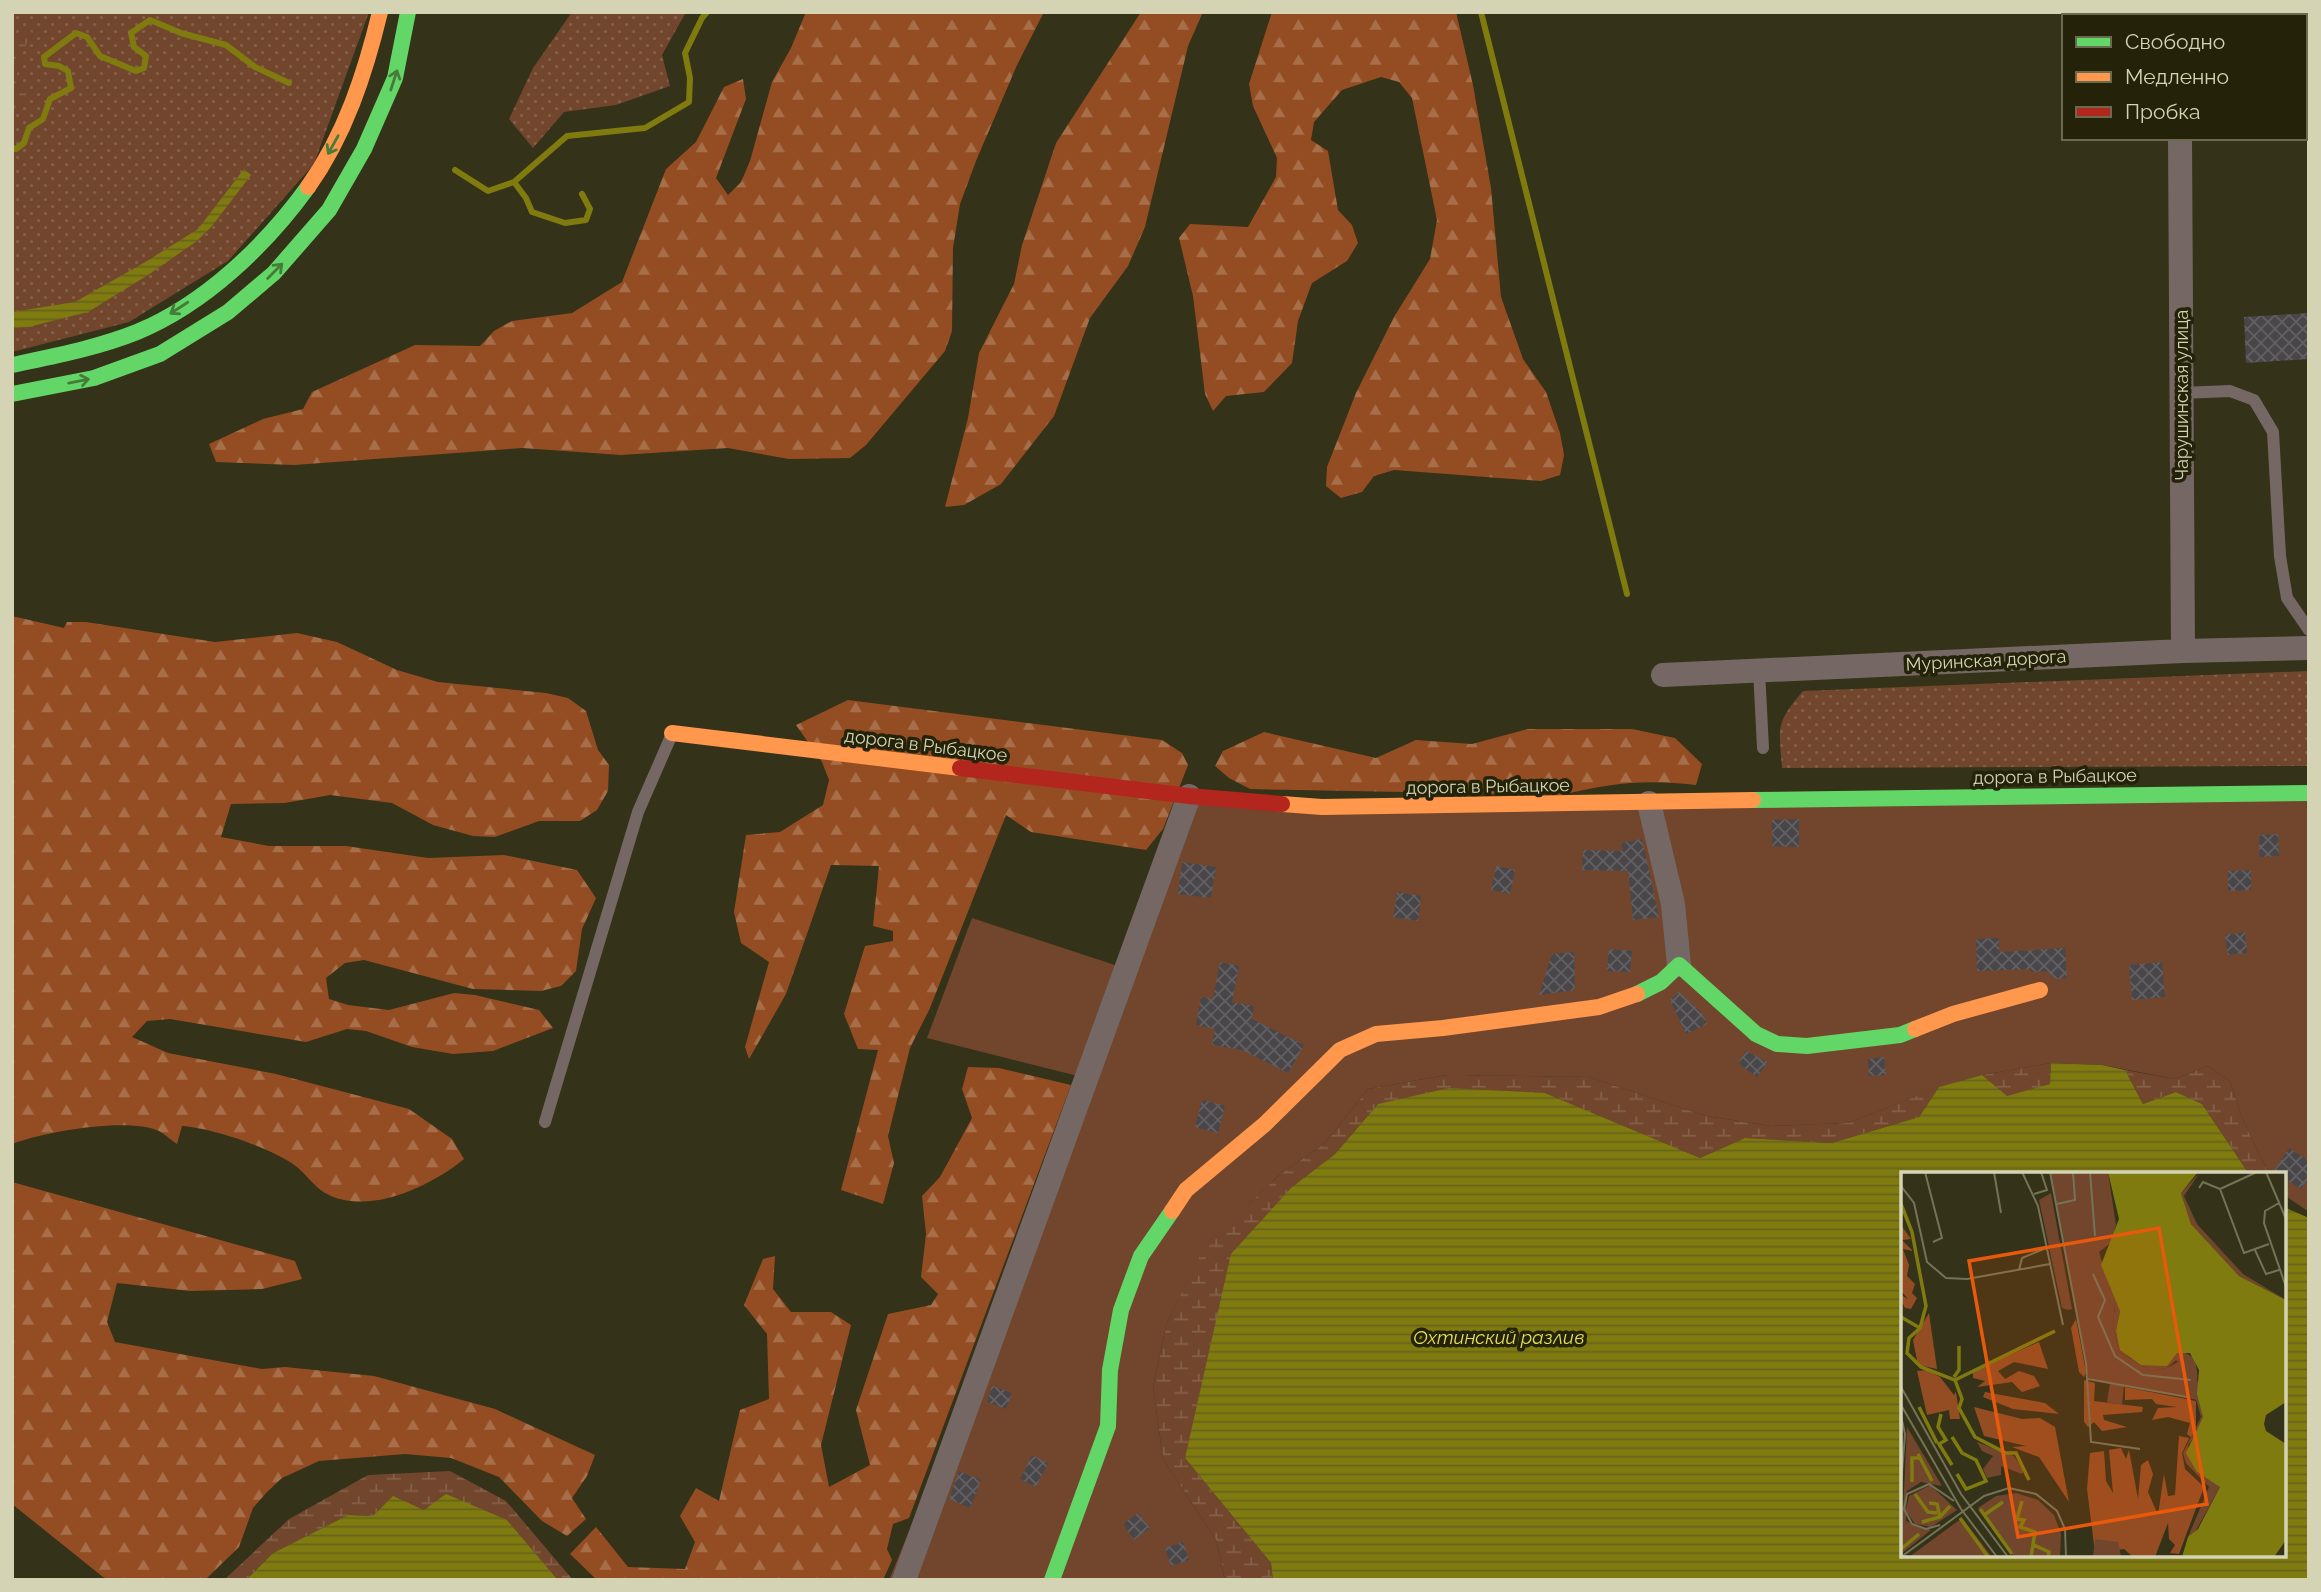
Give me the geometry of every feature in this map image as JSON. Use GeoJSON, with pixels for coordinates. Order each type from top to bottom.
{"type":"FeatureCollection","features":[{"type":"Feature","properties":{"kind":"street"},"geometry":{"type":"LineString","coordinates":[[12,365],[93,348],[156,323],[221,282],[272,234],[312,183],[351,112],[372,52],[380,12]]}},
{"type":"Feature","properties":{"kind":"street"},"geometry":{"type":"LineString","coordinates":[[12,394],[94,378],[160,354],[228,312],[274,273],[329,211],[364,149],[395,78],[408,12]]}},
{"type":"Feature","properties":{"kind":"street","name":"Чарушинская улица"},"geometry":{"type":"LineString","coordinates":[[2180,140],[2183,652]]}},
{"type":"Feature","properties":{"kind":"street","name":"Муринская дорога"},"geometry":{"type":"LineString","coordinates":[[1663,674],[2309,648]]}},
{"type":"Feature","properties":{"kind":"street","name":"дорога в Рыбацкое"},"geometry":{"type":"LineString","coordinates":[[672,733],[1189,796],[1322,807],[2309,793]]}},
{"type":"Feature","properties":{"kind":"street"},"geometry":{"type":"LineString","coordinates":[[904,1580],[1189,796]]}},
{"type":"Feature","properties":{"kind":"street"},"geometry":{"type":"LineString","coordinates":[[1649,803],[1673,904],[1679,965],[1756,1034],[1777,1044],[1807,1046],[1900,1035],[1953,1014],[2040,990]]}},
{"type":"Feature","properties":{"kind":"street"},"geometry":{"type":"LineString","coordinates":[[1052,1580],[1108,1426],[1110,1370],[1121,1310],[1142,1256],[1186,1190],[1265,1124],[1340,1050],[1376,1034],[1599,1007],[1631,997],[1661,982],[1679,965]]}},
{"type":"Feature","properties":{"kind":"lane"},"geometry":{"type":"LineString","coordinates":[[2181,394],[2230,391],[2253,400],[2273,432],[2280,556],[2287,598],[2309,630]]}},
{"type":"Feature","properties":{"kind":"lane"},"geometry":{"type":"LineString","coordinates":[[1759,670],[1763,748]]}},
{"type":"Feature","properties":{"kind":"lane"},"geometry":{"type":"LineString","coordinates":[[545,1122],[638,812],[672,733]]}},
{"type":"Feature","properties":{"kind":"green space"},"geometry":{"type":"Polygon","coordinates":[[[12,12],[369,12],[314,164],[228,261],[129,322],[12,352],[12,12]]]}},
{"type":"Feature","properties":{"kind":"green space"},"geometry":{"type":"Polygon","coordinates":[[[572,12],[686,12],[662,55],[670,86],[616,105],[564,112],[533,148],[509,119],[533,68],[572,12]]]}},
{"type":"Feature","properties":{"kind":"green space"},"geometry":{"type":"Polygon","coordinates":[[[806,12],[1044,12],[1017,65],[960,204],[953,248],[952,331],[945,351],[866,445],[850,458],[789,459],[728,448],[621,455],[522,448],[294,465],[216,462],[209,444],[263,419],[303,409],[312,392],[415,345],[480,346],[494,331],[512,321],[572,313],[622,282],[666,169],[696,142],[724,87],[743,79],[746,99],[716,178],[728,195],[741,182],[750,161],[772,82],[791,48],[806,12]]]}},
{"type":"Feature","properties":{"kind":"green space"},"geometry":{"type":"Polygon","coordinates":[[[1141,12],[1203,12],[1188,46],[1145,227],[1128,266],[1090,318],[1054,416],[1001,484],[964,505],[945,507],[968,418],[979,353],[1014,284],[1022,245],[1056,143],[1141,12]]]}},
{"type":"Feature","properties":{"kind":"green space"},"geometry":{"type":"Polygon","coordinates":[[[1272,12],[1456,12],[1473,85],[1491,188],[1501,297],[1523,359],[1546,392],[1560,433],[1564,455],[1560,475],[1541,481],[1394,470],[1374,476],[1362,492],[1341,498],[1326,486],[1327,467],[1356,393],[1394,317],[1430,259],[1437,220],[1412,98],[1399,82],[1381,77],[1342,90],[1314,122],[1311,140],[1328,151],[1338,210],[1352,225],[1358,243],[1347,261],[1312,283],[1298,321],[1292,363],[1264,392],[1226,396],[1213,411],[1205,394],[1193,296],[1179,238],[1190,224],[1248,227],[1276,177],[1277,158],[1253,106],[1249,84],[1272,12]]]}},
{"type":"Feature","properties":{"kind":"green space"},"geometry":{"type":"Polygon","coordinates":[[[21,29],[32,32],[16,78],[27,96],[12,120],[12,40],[21,29]]]}},
{"type":"Feature","properties":{"kind":"green space"},"geometry":{"type":"Polygon","coordinates":[[[12,616],[64,628],[67,622],[86,622],[215,642],[297,633],[337,642],[397,670],[438,682],[546,693],[568,698],[586,711],[598,750],[609,765],[608,791],[597,810],[580,821],[539,821],[495,837],[473,836],[433,825],[392,803],[330,795],[285,803],[231,804],[221,837],[269,846],[346,846],[428,858],[504,855],[577,870],[596,898],[582,929],[576,971],[561,986],[541,991],[473,989],[364,960],[345,963],[326,978],[329,999],[348,1005],[389,1010],[454,993],[475,995],[539,1010],[553,1028],[493,1051],[453,1054],[412,1047],[366,1031],[347,1029],[306,1042],[170,1019],[147,1021],[132,1037],[168,1053],[276,1074],[409,1109],[452,1139],[464,1159],[417,1188],[379,1200],[360,1202],[342,1200],[325,1193],[293,1164],[255,1145],[224,1134],[182,1126],[177,1144],[159,1131],[127,1125],[64,1131],[12,1144],[12,616]]]}},
{"type":"Feature","properties":{"kind":"green space"},"geometry":{"type":"Polygon","coordinates":[[[2309,671],[2309,766],[1782,768],[1781,726],[1787,711],[1803,691],[2309,671]]]}},
{"type":"Feature","properties":{"kind":"green space"},"geometry":{"type":"Polygon","coordinates":[[[848,700],[1162,740],[1182,753],[1188,765],[1163,829],[1146,850],[1031,832],[1006,815],[930,1008],[910,1048],[888,1136],[894,1163],[883,1204],[841,1190],[878,1050],[858,1049],[844,1014],[865,946],[893,941],[893,931],[873,926],[879,866],[831,865],[786,994],[749,1059],[745,1047],[769,962],[741,943],[734,912],[746,835],[780,832],[823,805],[829,780],[822,762],[796,725],[848,700]]]}},
{"type":"Feature","properties":{"kind":"green space"},"geometry":{"type":"Polygon","coordinates":[[[1528,729],[1632,729],[1675,738],[1702,764],[1696,785],[1628,783],[1561,795],[1250,789],[1229,778],[1215,766],[1223,751],[1264,732],[1376,758],[1416,740],[1472,744],[1528,729]]]}},
{"type":"Feature","properties":{"kind":"green space"},"geometry":{"type":"Polygon","coordinates":[[[2309,796],[2309,1212],[2286,1196],[2286,1172],[2268,1172],[2243,1120],[2230,1081],[2208,1066],[2175,1079],[2102,1065],[2051,1063],[1982,1075],[1940,1087],[1848,1123],[1771,1126],[1706,1116],[1589,1077],[1446,1075],[1368,1089],[1324,1144],[1279,1175],[1204,1248],[1167,1322],[1153,1386],[1163,1459],[1216,1540],[1225,1580],[889,1580],[1094,1080],[927,1038],[972,918],[1130,970],[1197,803],[2309,796]]]}},
{"type":"Feature","properties":{"kind":"green space"},"geometry":{"type":"Polygon","coordinates":[[[2051,1063],[2050,1084],[2007,1097],[1982,1075],[2051,1063]]]}},
{"type":"Feature","properties":{"kind":"green space"},"geometry":{"type":"Polygon","coordinates":[[[2208,1066],[2230,1081],[2243,1120],[2268,1172],[2248,1172],[2202,1104],[2176,1092],[2143,1104],[2125,1070],[2175,1079],[2208,1066]]]}},
{"type":"Feature","properties":{"kind":"green space"},"geometry":{"type":"Polygon","coordinates":[[[968,1067],[999,1068],[1071,1085],[909,1518],[893,1524],[887,1549],[892,1560],[883,1580],[597,1580],[570,1554],[596,1527],[628,1567],[685,1569],[695,1542],[680,1516],[696,1488],[719,1501],[740,1410],[769,1399],[767,1334],[744,1305],[763,1259],[775,1256],[773,1289],[791,1312],[831,1312],[851,1325],[821,1445],[829,1487],[870,1465],[856,1410],[888,1314],[931,1305],[938,1294],[921,1277],[926,1234],[922,1196],[940,1177],[972,1118],[962,1089],[968,1067]]]}},
{"type":"Feature","properties":{"kind":"green space"},"geometry":{"type":"Polygon","coordinates":[[[1446,1075],[1589,1077],[1706,1116],[1771,1126],[1848,1123],[1939,1087],[1919,1117],[1832,1143],[1745,1138],[1700,1158],[1545,1093],[1378,1104],[1335,1154],[1292,1187],[1185,1458],[1271,1563],[1273,1580],[1225,1580],[1216,1540],[1163,1459],[1153,1386],[1167,1322],[1203,1248],[1279,1175],[1324,1144],[1368,1089],[1446,1075]]]}},
{"type":"Feature","properties":{"kind":"green space"},"geometry":{"type":"Polygon","coordinates":[[[12,1182],[295,1261],[302,1279],[262,1289],[190,1291],[117,1283],[107,1322],[115,1342],[262,1369],[285,1367],[374,1376],[495,1409],[595,1455],[587,1476],[572,1498],[586,1519],[567,1536],[542,1521],[499,1477],[451,1458],[405,1454],[319,1461],[282,1478],[267,1492],[253,1508],[239,1547],[207,1578],[111,1580],[103,1577],[12,1504],[12,1182]]]}},
{"type":"Feature","properties":{"kind":"green space"},"geometry":{"type":"Polygon","coordinates":[[[450,1471],[506,1501],[573,1580],[558,1580],[507,1520],[424,1510],[393,1497],[373,1516],[348,1515],[273,1553],[246,1580],[224,1580],[289,1519],[368,1475],[450,1471]]]}},
{"type":"Feature","properties":{"kind":"water"},"geometry":{"type":"Polygon","coordinates":[[[244,169],[251,175],[212,226],[197,241],[148,275],[88,312],[28,327],[12,328],[12,312],[75,302],[198,229],[244,169]]]}},
{"type":"Feature","properties":{"kind":"water","name":"Охтинский разлив"},"geometry":{"type":"Polygon","coordinates":[[[2051,1063],[2102,1065],[2125,1070],[2143,1104],[2176,1092],[2202,1104],[2248,1172],[1901,1172],[1901,1557],[2286,1557],[2286,1208],[2309,1218],[2309,1580],[1273,1580],[1271,1563],[1185,1458],[1231,1254],[1292,1187],[1335,1154],[1378,1104],[1449,1088],[1545,1093],[1700,1158],[1745,1138],[1832,1143],[1919,1117],[1939,1087],[1982,1075],[2007,1096],[2050,1084],[2051,1063]]]}},
{"type":"Feature","properties":{"kind":"water"},"geometry":{"type":"Polygon","coordinates":[[[446,1494],[507,1520],[558,1580],[246,1580],[273,1553],[348,1515],[373,1516],[393,1496],[424,1510],[446,1494]]]}},
{"type":"Feature","properties":{"kind":"building"},"geometry":{"type":"Polygon","coordinates":[[[2309,313],[2309,359],[2246,363],[2244,317],[2309,313]]]}},
{"type":"Feature","properties":{"kind":"building"},"geometry":{"type":"Polygon","coordinates":[[[1799,819],[1799,847],[1772,846],[1772,820],[1799,819]]]}},
{"type":"Feature","properties":{"kind":"building"},"geometry":{"type":"Polygon","coordinates":[[[2278,834],[2279,856],[2259,857],[2259,835],[2278,834]]]}},
{"type":"Feature","properties":{"kind":"building"},"geometry":{"type":"Polygon","coordinates":[[[1642,839],[1659,917],[1633,920],[1628,871],[1582,870],[1583,850],[1623,851],[1621,843],[1642,839]]]}},
{"type":"Feature","properties":{"kind":"building"},"geometry":{"type":"Polygon","coordinates":[[[1182,862],[1216,867],[1211,898],[1178,894],[1182,862]]]}},
{"type":"Feature","properties":{"kind":"building"},"geometry":{"type":"Polygon","coordinates":[[[1496,866],[1515,870],[1510,894],[1491,890],[1496,866]]]}},
{"type":"Feature","properties":{"kind":"building"},"geometry":{"type":"Polygon","coordinates":[[[2251,870],[2251,890],[2228,891],[2228,871],[2251,870]]]}},
{"type":"Feature","properties":{"kind":"building"},"geometry":{"type":"Polygon","coordinates":[[[1397,892],[1421,896],[1418,921],[1393,917],[1397,892]]]}},
{"type":"Feature","properties":{"kind":"building"},"geometry":{"type":"Polygon","coordinates":[[[2245,932],[2247,953],[2228,955],[2225,935],[2245,932]]]}},
{"type":"Feature","properties":{"kind":"building"},"geometry":{"type":"Polygon","coordinates":[[[1999,938],[1999,952],[2065,948],[2067,978],[2056,979],[2046,971],[2031,972],[2030,969],[1977,971],[1976,939],[1999,938]]]}},
{"type":"Feature","properties":{"kind":"building"},"geometry":{"type":"Polygon","coordinates":[[[1609,949],[1632,951],[1630,972],[1607,971],[1609,949]]]}},
{"type":"Feature","properties":{"kind":"building"},"geometry":{"type":"Polygon","coordinates":[[[1574,952],[1575,990],[1539,995],[1552,954],[1574,952]]]}},
{"type":"Feature","properties":{"kind":"building"},"geometry":{"type":"Polygon","coordinates":[[[1220,962],[1239,966],[1232,1002],[1254,1006],[1252,1019],[1304,1045],[1288,1073],[1242,1050],[1212,1045],[1215,1029],[1196,1025],[1201,997],[1213,999],[1220,962]]]}},
{"type":"Feature","properties":{"kind":"building"},"geometry":{"type":"Polygon","coordinates":[[[2162,962],[2165,997],[2132,1000],[2129,965],[2162,962]]]}},
{"type":"Feature","properties":{"kind":"building"},"geometry":{"type":"Polygon","coordinates":[[[1679,992],[1702,1013],[1707,1024],[1686,1034],[1670,1000],[1679,992]]]}},
{"type":"Feature","properties":{"kind":"building"},"geometry":{"type":"Polygon","coordinates":[[[1746,1051],[1768,1062],[1757,1077],[1738,1063],[1746,1051]]]}},
{"type":"Feature","properties":{"kind":"building"},"geometry":{"type":"Polygon","coordinates":[[[1884,1057],[1886,1075],[1869,1076],[1868,1059],[1884,1057]]]}},
{"type":"Feature","properties":{"kind":"building"},"geometry":{"type":"Polygon","coordinates":[[[1202,1100],[1225,1106],[1218,1133],[1195,1127],[1202,1100]]]}},
{"type":"Feature","properties":{"kind":"building"},"geometry":{"type":"Polygon","coordinates":[[[2289,1148],[2309,1161],[2309,1178],[2301,1189],[2286,1179],[2286,1172],[2274,1171],[2289,1148]]]}},
{"type":"Feature","properties":{"kind":"building"},"geometry":{"type":"Polygon","coordinates":[[[992,1386],[1012,1393],[1006,1409],[987,1402],[992,1386]]]}},
{"type":"Feature","properties":{"kind":"building"},"geometry":{"type":"Polygon","coordinates":[[[1032,1455],[1048,1463],[1036,1487],[1020,1479],[1032,1455]]]}},
{"type":"Feature","properties":{"kind":"building"},"geometry":{"type":"Polygon","coordinates":[[[959,1471],[981,1480],[970,1508],[949,1499],[959,1471]]]}},
{"type":"Feature","properties":{"kind":"building"},"geometry":{"type":"Polygon","coordinates":[[[1138,1513],[1150,1528],[1134,1540],[1123,1524],[1138,1513]]]}},
{"type":"Feature","properties":{"kind":"building"},"geometry":{"type":"Polygon","coordinates":[[[1183,1542],[1189,1560],[1171,1566],[1165,1548],[1183,1542]]]}},
{"type":"Feature","properties":{"kind":"waterway"},"geometry":{"type":"LineString","coordinates":[[455,170],[488,191],[514,182],[567,136],[645,128],[689,102],[690,78],[685,53],[707,12]]}},
{"type":"Feature","properties":{"kind":"waterway"},"geometry":{"type":"LineString","coordinates":[[1481,12],[1627,594]]}},
{"type":"Feature","properties":{"kind":"waterway"},"geometry":{"type":"LineString","coordinates":[[12,148],[16,149],[24,143],[29,128],[43,119],[50,99],[71,88],[68,71],[59,66],[45,64],[44,57],[76,33],[87,37],[100,56],[136,71],[144,68],[146,56],[134,47],[131,33],[150,20],[181,33],[226,45],[255,67],[289,83]]}},
{"type":"Feature","properties":{"kind":"waterway"},"geometry":{"type":"LineString","coordinates":[[514,182],[532,212],[565,223],[586,220],[590,209],[582,194]]}},
{"type":"Feature","properties":{"kind":"traffic: fast"},"geometry":{"type":"LineString","coordinates":[[12,394],[94,378],[160,354],[228,312],[274,273],[329,210],[364,149],[395,78],[408,12]]}},
{"type":"Feature","properties":{"kind":"traffic: fast"},"geometry":{"type":"LineString","coordinates":[[12,365],[122,338],[186,306],[232,271],[253,251],[308,187]]}},
{"type":"Feature","properties":{"kind":"traffic: fast"},"geometry":{"type":"LineString","coordinates":[[1753,800],[2309,793]]}},
{"type":"Feature","properties":{"kind":"traffic: fast"},"geometry":{"type":"LineString","coordinates":[[1637,994],[1661,982],[1679,965],[1756,1034],[1777,1044],[1807,1046],[1900,1035],[1915,1029]]}},
{"type":"Feature","properties":{"kind":"traffic: fast"},"geometry":{"type":"LineString","coordinates":[[1052,1580],[1108,1426],[1110,1370],[1121,1310],[1141,1256],[1172,1211]]}},
{"type":"Feature","properties":{"kind":"traffic: slow"},"geometry":{"type":"LineString","coordinates":[[308,187],[343,125],[368,58],[380,12]]}},
{"type":"Feature","properties":{"kind":"traffic: slow"},"geometry":{"type":"LineString","coordinates":[[672,733],[960,768]]}},
{"type":"Feature","properties":{"kind":"traffic: slow"},"geometry":{"type":"LineString","coordinates":[[1282,804],[1322,807],[1753,800]]}},
{"type":"Feature","properties":{"kind":"traffic: slow"},"geometry":{"type":"LineString","coordinates":[[1915,1029],[1953,1014],[2040,990]]}},
{"type":"Feature","properties":{"kind":"traffic: slow"},"geometry":{"type":"LineString","coordinates":[[1172,1211],[1186,1190],[1265,1124],[1340,1050],[1376,1034],[1599,1007],[1637,994]]}},
{"type":"Feature","properties":{"kind":"traffic: jam"},"geometry":{"type":"LineString","coordinates":[[960,768],[1189,796],[1282,804]]}}]}
